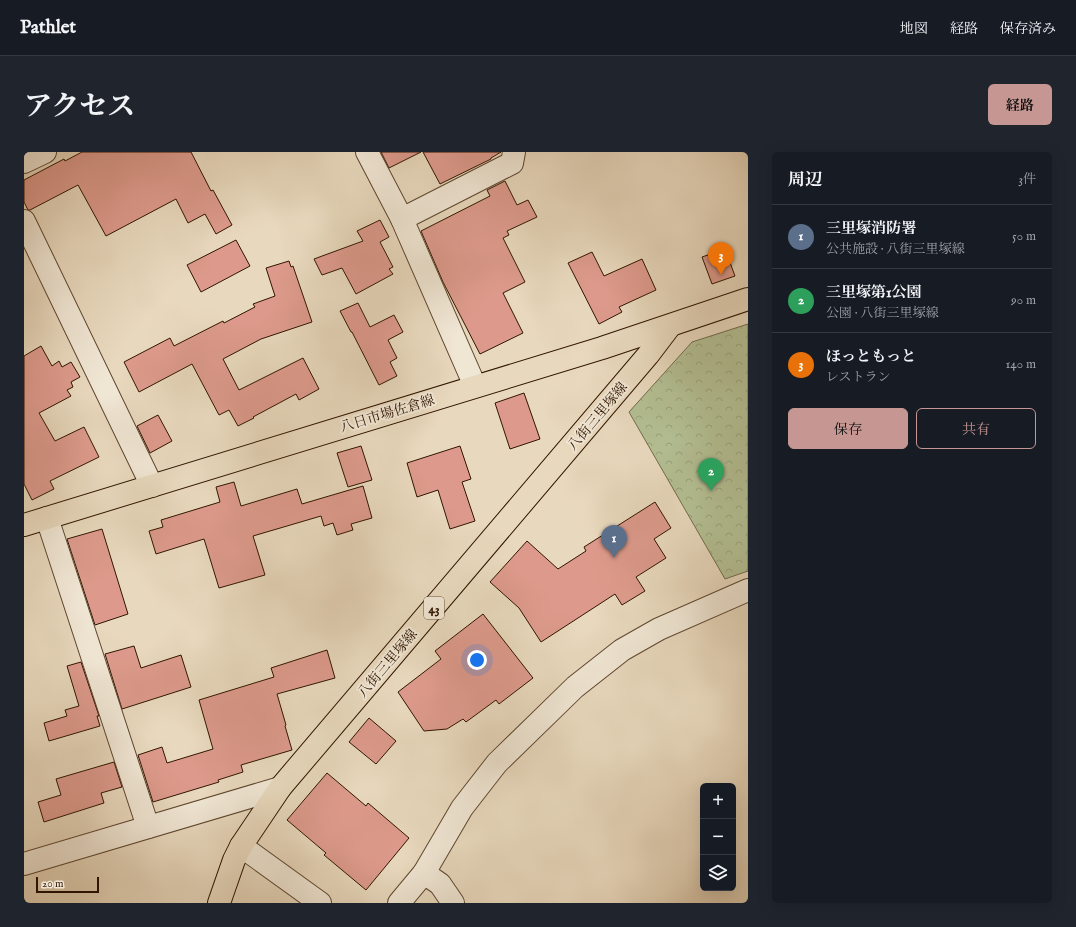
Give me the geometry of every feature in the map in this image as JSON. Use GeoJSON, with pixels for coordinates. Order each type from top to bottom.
{"type":"FeatureCollection","features":[{"type":"Feature","properties":{"kind":"main road","name":"八日市場佐倉線"},"geometry":{"type":"LineString","coordinates":[[24,525],[602,348],[748,299]]}},
{"type":"Feature","properties":{"kind":"main road","name":"八街三里塚線"},"geometry":{"type":"LineString","coordinates":[[219,903],[234,860],[241,846],[280,788],[648,355],[670,326]]}},
{"type":"Feature","properties":{"kind":"street"},"geometry":{"type":"LineString","coordinates":[[24,162],[45,152]]}},
{"type":"Feature","properties":{"kind":"street"},"geometry":{"type":"LineString","coordinates":[[367,152],[402,219],[474,386]]}},
{"type":"Feature","properties":{"kind":"street"},"geometry":{"type":"LineString","coordinates":[[402,219],[512,163],[514,152]]}},
{"type":"Feature","properties":{"kind":"street"},"geometry":{"type":"LineString","coordinates":[[24,221],[152,486]]}},
{"type":"Feature","properties":{"kind":"street"},"geometry":{"type":"LineString","coordinates":[[47,518],[148,827]]}},
{"type":"Feature","properties":{"kind":"street"},"geometry":{"type":"LineString","coordinates":[[399,903],[424,873],[462,808],[497,763],[575,687],[622,650],[659,629],[748,590]]}},
{"type":"Feature","properties":{"kind":"street"},"geometry":{"type":"LineString","coordinates":[[24,864],[280,788]]}},
{"type":"Feature","properties":{"kind":"street"},"geometry":{"type":"LineString","coordinates":[[241,846],[320,903]]}},
{"type":"Feature","properties":{"kind":"street"},"geometry":{"type":"LineString","coordinates":[[424,873],[440,884],[453,903]]}},
{"type":"Feature","properties":{"kind":"green space"},"geometry":{"type":"Polygon","coordinates":[[[748,324],[748,571],[725,579],[629,412],[692,342],[748,324]]]}},
{"type":"Feature","properties":{"kind":"building"},"geometry":{"type":"Polygon","coordinates":[[[82,152],[191,152],[211,191],[213,190],[232,225],[216,234],[205,214],[188,223],[176,199],[106,236],[78,185],[28,210],[24,202],[24,180],[64,159],[65,161],[82,152]]]}},
{"type":"Feature","properties":{"kind":"building"},"geometry":{"type":"Polygon","coordinates":[[[381,152],[421,152],[389,168],[381,152]]]}},
{"type":"Feature","properties":{"kind":"building"},"geometry":{"type":"Polygon","coordinates":[[[423,152],[501,152],[491,159],[440,184],[423,152]]]}},
{"type":"Feature","properties":{"kind":"building"},"geometry":{"type":"Polygon","coordinates":[[[505,181],[517,205],[528,200],[537,217],[507,231],[509,235],[503,238],[525,282],[503,293],[523,333],[480,354],[443,282],[421,231],[490,196],[487,190],[505,181]]]}},
{"type":"Feature","properties":{"kind":"building"},"geometry":{"type":"Polygon","coordinates":[[[380,220],[389,237],[380,242],[393,267],[389,269],[393,274],[356,294],[342,268],[322,275],[314,259],[363,241],[357,231],[380,220]]]}},
{"type":"Feature","properties":{"kind":"building"},"geometry":{"type":"Polygon","coordinates":[[[236,240],[250,266],[201,292],[187,265],[236,240]]]}},
{"type":"Feature","properties":{"kind":"building"},"geometry":{"type":"Polygon","coordinates":[[[725,249],[735,276],[712,284],[702,257],[725,249]]]}},
{"type":"Feature","properties":{"kind":"building"},"geometry":{"type":"Polygon","coordinates":[[[592,252],[604,276],[642,259],[656,290],[619,307],[622,312],[599,324],[568,263],[592,252]]]}},
{"type":"Feature","properties":{"kind":"building"},"geometry":{"type":"Polygon","coordinates":[[[289,261],[291,267],[293,266],[312,322],[261,339],[223,359],[239,390],[303,358],[319,389],[299,400],[296,394],[238,426],[229,410],[219,415],[192,364],[139,392],[124,362],[170,338],[174,346],[223,321],[224,323],[255,307],[253,304],[275,296],[266,268],[289,261]]]}},
{"type":"Feature","properties":{"kind":"building"},"geometry":{"type":"Polygon","coordinates":[[[358,303],[370,327],[394,315],[403,332],[388,340],[397,358],[390,362],[397,376],[379,385],[340,311],[358,303]]]}},
{"type":"Feature","properties":{"kind":"building"},"geometry":{"type":"Polygon","coordinates":[[[41,346],[52,366],[59,361],[62,367],[71,362],[80,377],[71,382],[73,387],[67,390],[71,396],[39,413],[55,441],[84,427],[99,457],[50,481],[54,489],[32,500],[24,484],[24,356],[41,346]]]}},
{"type":"Feature","properties":{"kind":"building"},"geometry":{"type":"Polygon","coordinates":[[[524,393],[540,439],[510,449],[495,403],[524,393]]]}},
{"type":"Feature","properties":{"kind":"building"},"geometry":{"type":"Polygon","coordinates":[[[158,415],[172,441],[150,453],[137,426],[158,415]]]}},
{"type":"Feature","properties":{"kind":"building"},"geometry":{"type":"Polygon","coordinates":[[[361,446],[372,480],[348,487],[337,453],[361,446]]]}},
{"type":"Feature","properties":{"kind":"building"},"geometry":{"type":"Polygon","coordinates":[[[460,446],[471,479],[462,482],[475,521],[450,529],[438,490],[417,497],[407,463],[460,446]]]}},
{"type":"Feature","properties":{"kind":"building"},"geometry":{"type":"Polygon","coordinates":[[[234,482],[241,506],[297,489],[302,504],[363,486],[372,518],[351,524],[353,530],[337,535],[333,523],[324,526],[321,516],[253,536],[265,575],[219,588],[204,539],[156,554],[149,531],[163,527],[161,520],[220,502],[216,487],[234,482]]]}},
{"type":"Feature","properties":{"kind":"building"},"geometry":{"type":"Polygon","coordinates":[[[655,502],[671,528],[654,539],[666,558],[636,577],[645,591],[622,605],[615,594],[541,642],[519,608],[490,582],[527,541],[558,569],[586,551],[584,547],[655,502]]]}},
{"type":"Feature","properties":{"kind":"building"},"geometry":{"type":"Polygon","coordinates":[[[102,529],[128,614],[95,625],[67,539],[102,529]]]}},
{"type":"Feature","properties":{"kind":"building"},"geometry":{"type":"Polygon","coordinates":[[[483,614],[533,678],[499,704],[496,700],[466,722],[463,719],[447,729],[424,731],[398,692],[441,659],[435,651],[483,614]]]}},
{"type":"Feature","properties":{"kind":"building"},"geometry":{"type":"Polygon","coordinates":[[[134,646],[141,668],[181,655],[191,687],[122,709],[105,654],[134,646]]]}},
{"type":"Feature","properties":{"kind":"building"},"geometry":{"type":"Polygon","coordinates":[[[327,650],[335,678],[277,694],[292,750],[241,765],[243,772],[218,780],[219,782],[153,802],[138,755],[162,747],[167,763],[213,749],[199,700],[274,677],[271,668],[327,650]]]}},
{"type":"Feature","properties":{"kind":"building"},"geometry":{"type":"Polygon","coordinates":[[[81,662],[99,716],[97,716],[100,726],[49,741],[44,723],[67,716],[65,710],[79,706],[67,666],[81,662]]]}},
{"type":"Feature","properties":{"kind":"building"},"geometry":{"type":"Polygon","coordinates":[[[369,718],[396,741],[376,764],[349,742],[369,718]]]}},
{"type":"Feature","properties":{"kind":"building"},"geometry":{"type":"Polygon","coordinates":[[[114,762],[122,787],[101,793],[104,803],[44,822],[38,802],[61,795],[56,779],[114,762]]]}},
{"type":"Feature","properties":{"kind":"building"},"geometry":{"type":"Polygon","coordinates":[[[327,773],[366,806],[368,803],[409,838],[366,890],[324,855],[326,853],[287,820],[327,773]]]}},
{"type":"Feature","properties":{"kind":"place","name":"ほっともっと"},"geometry":{"type":"Point","coordinates":[721,275]}},
{"type":"Feature","properties":{"kind":"place","name":"三里塚第1公園"},"geometry":{"type":"Point","coordinates":[711,491]}},
{"type":"Feature","properties":{"kind":"place","name":"三里塚消防署"},"geometry":{"type":"Point","coordinates":[614,558]}}]}
